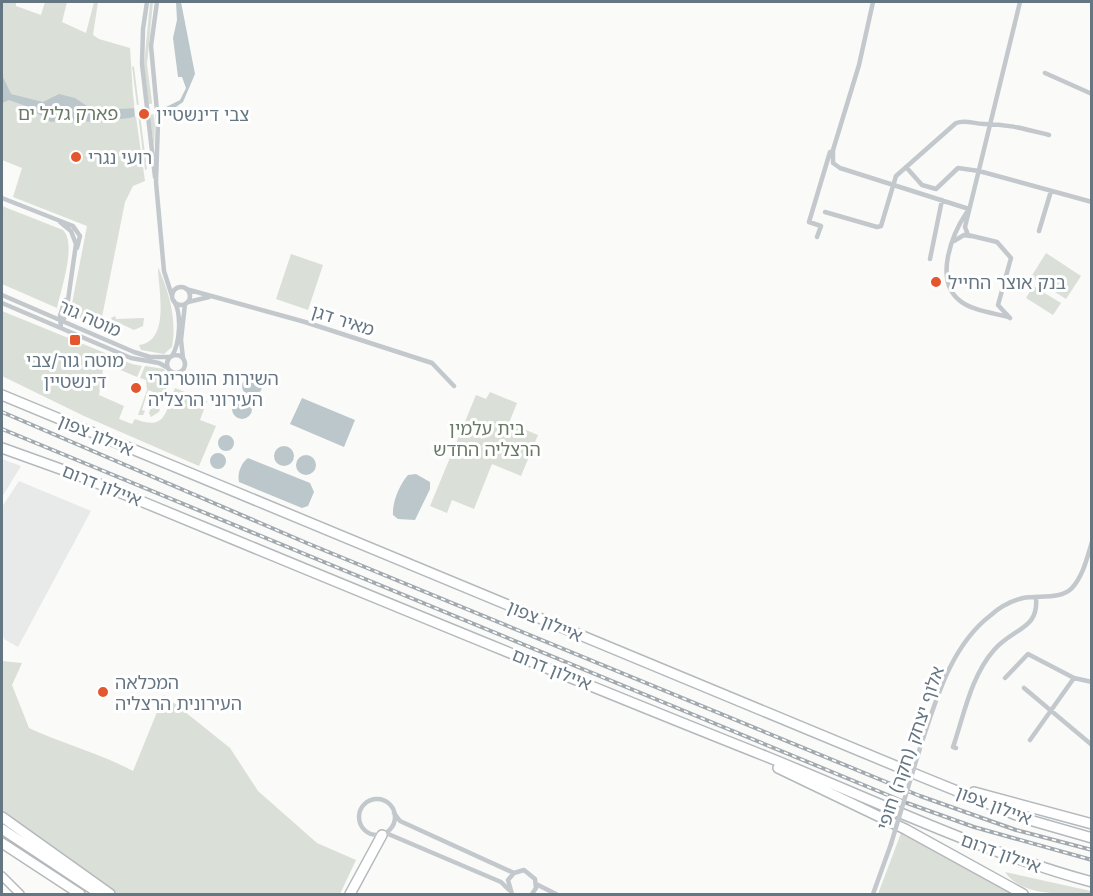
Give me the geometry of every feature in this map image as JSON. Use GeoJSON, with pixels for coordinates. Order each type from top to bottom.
{"type":"FeatureCollection","features":[{"type":"Feature","properties":{"kind":"highway","name":"איילון צפון"},"geometry":{"type":"LineString","coordinates":[[2,393],[83,430],[920,776],[1026,819],[1092,838]]}},
{"type":"Feature","properties":{"kind":"highway","name":"איילון דרום"},"geometry":{"type":"LineString","coordinates":[[2,447],[80,476],[940,831],[1034,866],[1092,882]]}},
{"type":"Feature","properties":{"kind":"highway"},"geometry":{"type":"LineString","coordinates":[[709,734],[905,829],[1023,894]]}},
{"type":"Feature","properties":{"kind":"highway"},"geometry":{"type":"LineString","coordinates":[[920,776],[1092,824]]}},
{"type":"Feature","properties":{"kind":"highway"},"geometry":{"type":"LineString","coordinates":[[2,817],[110,894]]}},
{"type":"Feature","properties":{"kind":"highway"},"geometry":{"type":"LineString","coordinates":[[2,829],[100,894]]}},
{"type":"Feature","properties":{"kind":"highway"},"geometry":{"type":"LineString","coordinates":[[350,894],[384,834]]}},
{"type":"Feature","properties":{"kind":"highway"},"geometry":{"type":"LineString","coordinates":[[2,843],[80,894]]}},
{"type":"Feature","properties":{"kind":"main road"},"geometry":{"type":"LineString","coordinates":[[2,878],[20,894]]}},
{"type":"Feature","properties":{"kind":"street"},"geometry":{"type":"LineString","coordinates":[[147,2],[141,44],[145,94],[164,271],[167,279],[173,298],[179,315],[176,346],[168,368],[172,372],[181,372],[185,364],[181,340],[186,304],[190,295],[183,288],[174,290],[173,298]]}},
{"type":"Feature","properties":{"kind":"street"},"geometry":{"type":"LineString","coordinates":[[156,182],[158,122],[151,46],[158,2]]}},
{"type":"Feature","properties":{"kind":"street"},"geometry":{"type":"LineString","coordinates":[[873,2],[859,64],[833,150],[833,163],[840,168],[969,209]]}},
{"type":"Feature","properties":{"kind":"street"},"geometry":{"type":"LineString","coordinates":[[968,235],[965,227],[969,209],[1020,2]]}},
{"type":"Feature","properties":{"kind":"street"},"geometry":{"type":"LineString","coordinates":[[1045,73],[1092,94]]}},
{"type":"Feature","properties":{"kind":"street"},"geometry":{"type":"LineString","coordinates":[[825,212],[879,227],[896,176],[956,123],[964,120],[996,122],[1049,135]]}},
{"type":"Feature","properties":{"kind":"street"},"geometry":{"type":"LineString","coordinates":[[817,237],[821,225],[809,222],[842,121]]}},
{"type":"Feature","properties":{"kind":"street"},"geometry":{"type":"LineString","coordinates":[[906,167],[922,185],[936,189],[958,168],[979,171],[1092,202]]}},
{"type":"Feature","properties":{"kind":"street"},"geometry":{"type":"LineString","coordinates":[[1039,231],[1051,191]]}},
{"type":"Feature","properties":{"kind":"street"},"geometry":{"type":"LineString","coordinates":[[2,198],[68,224],[79,233],[63,322]]}},
{"type":"Feature","properties":{"kind":"street"},"geometry":{"type":"LineString","coordinates":[[930,259],[942,200]]}},
{"type":"Feature","properties":{"kind":"street"},"geometry":{"type":"LineString","coordinates":[[952,243],[968,235],[1001,246],[1011,260],[998,305],[1010,318],[965,304],[953,293],[946,275],[952,243],[969,209]]}},
{"type":"Feature","properties":{"kind":"street","name":"מאיר דגן"},"geometry":{"type":"LineString","coordinates":[[167,279],[183,288],[345,334],[432,363],[454,386]]}},
{"type":"Feature","properties":{"kind":"street","name":"מוטה גור"},"geometry":{"type":"LineString","coordinates":[[2,295],[54,316],[131,358],[159,363],[168,368]]}},
{"type":"Feature","properties":{"kind":"street"},"geometry":{"type":"LineString","coordinates":[[173,298],[180,305],[198,298],[214,296]]}},
{"type":"Feature","properties":{"kind":"street","name":"מוטה גור"},"geometry":{"type":"LineString","coordinates":[[2,303],[49,323],[63,322],[144,355],[171,356]]}},
{"type":"Feature","properties":{"kind":"street"},"geometry":{"type":"LineString","coordinates":[[54,316],[64,313]]}},
{"type":"Feature","properties":{"kind":"street"},"geometry":{"type":"LineString","coordinates":[[63,322],[64,313]]}},
{"type":"Feature","properties":{"kind":"street"},"geometry":{"type":"LineString","coordinates":[[171,356],[183,358]]}},
{"type":"Feature","properties":{"kind":"street","name":"אלוף יצחק (חקה) חופי"},"geometry":{"type":"LineString","coordinates":[[873,894],[939,693],[966,641],[989,616],[1003,606],[1020,599],[1060,595],[1072,588],[1084,567],[1092,542]]}},
{"type":"Feature","properties":{"kind":"street"},"geometry":{"type":"LineString","coordinates":[[956,748],[953,747],[979,672],[1003,640],[1033,621],[1037,608],[1036,597]]}},
{"type":"Feature","properties":{"kind":"street"},"geometry":{"type":"LineString","coordinates":[[1005,678],[1028,654],[1074,678],[1092,682]]}},
{"type":"Feature","properties":{"kind":"street"},"geometry":{"type":"LineString","coordinates":[[1030,740],[1074,678]]}},
{"type":"Feature","properties":{"kind":"street"},"geometry":{"type":"LineString","coordinates":[[1024,688],[1092,745]]}},
{"type":"Feature","properties":{"kind":"street"},"geometry":{"type":"LineString","coordinates":[[510,892],[501,882],[384,834],[369,834],[362,828],[359,819],[362,808],[369,801],[379,800],[389,804],[400,821],[514,873],[528,872],[536,884],[556,894]]}},
{"type":"Feature","properties":{"kind":"street"},"geometry":{"type":"LineString","coordinates":[[384,834],[393,825],[394,813]]}},
{"type":"Feature","properties":{"kind":"street"},"geometry":{"type":"LineString","coordinates":[[510,892],[508,880],[514,873]]}},
{"type":"Feature","properties":{"kind":"street"},"geometry":{"type":"LineString","coordinates":[[532,894],[536,884]]}},
{"type":"Feature","properties":{"kind":"shaded area"},"geometry":{"type":"Polygon","coordinates":[[[176,2],[181,2],[195,74],[183,102],[176,107],[129,118],[96,122],[65,120],[51,122],[26,106],[9,100],[2,103],[2,75],[11,94],[43,102],[59,94],[75,98],[93,110],[166,107],[180,100],[186,88],[182,77],[178,77],[173,38],[177,20],[176,2]]]}},
{"type":"Feature","properties":{"kind":"shaded area"},"geometry":{"type":"Polygon","coordinates":[[[252,376],[259,379],[262,386],[259,393],[252,396],[245,393],[242,386],[245,379],[252,376]]]}},
{"type":"Feature","properties":{"kind":"shaded area"},"geometry":{"type":"Polygon","coordinates":[[[302,398],[355,420],[344,447],[290,424],[302,398]]]}},
{"type":"Feature","properties":{"kind":"shaded area"},"geometry":{"type":"Polygon","coordinates":[[[242,399],[249,402],[252,409],[249,416],[242,419],[235,416],[232,409],[235,402],[242,399]]]}},
{"type":"Feature","properties":{"kind":"shaded area"},"geometry":{"type":"Polygon","coordinates":[[[223,435],[229,435],[234,443],[232,449],[223,451],[218,446],[218,440],[223,435]]]}},
{"type":"Feature","properties":{"kind":"shaded area"},"geometry":{"type":"Polygon","coordinates":[[[284,446],[291,449],[294,456],[291,463],[284,466],[277,463],[274,456],[277,449],[284,446]]]}},
{"type":"Feature","properties":{"kind":"shaded area"},"geometry":{"type":"Polygon","coordinates":[[[215,453],[221,453],[226,461],[224,467],[215,469],[210,464],[210,458],[215,453]]]}},
{"type":"Feature","properties":{"kind":"shaded area"},"geometry":{"type":"Polygon","coordinates":[[[306,455],[313,458],[316,465],[313,472],[306,475],[299,472],[296,465],[299,458],[306,455]]]}},
{"type":"Feature","properties":{"kind":"shaded area"},"geometry":{"type":"Polygon","coordinates":[[[248,458],[310,483],[314,492],[308,506],[302,508],[239,482],[240,469],[248,458]]]}},
{"type":"Feature","properties":{"kind":"shaded area"},"geometry":{"type":"Polygon","coordinates":[[[2,459],[21,466],[2,497],[2,459]]]}},
{"type":"Feature","properties":{"kind":"shaded area"},"geometry":{"type":"Polygon","coordinates":[[[416,474],[430,482],[430,489],[415,520],[398,519],[393,515],[397,493],[408,475],[416,474]]]}},
{"type":"Feature","properties":{"kind":"shaded area"},"geometry":{"type":"Polygon","coordinates":[[[19,481],[91,511],[18,647],[4,639],[2,634],[2,507],[19,481]]]}},
{"type":"Feature","properties":{"kind":"green space","name":"פארק גליל ים"},"geometry":{"type":"Polygon","coordinates":[[[2,2],[16,2],[16,6],[41,15],[45,2],[67,2],[62,22],[86,33],[94,2],[98,2],[93,35],[130,48],[133,95],[145,181],[133,186],[125,202],[100,327],[70,314],[87,226],[13,197],[22,168],[2,160],[2,2]]]}},
{"type":"Feature","properties":{"kind":"green space"},"geometry":{"type":"Polygon","coordinates":[[[150,2],[153,2],[147,64],[155,125],[154,149],[144,65],[150,2]]]}},
{"type":"Feature","properties":{"kind":"green space"},"geometry":{"type":"Polygon","coordinates":[[[132,66],[134,67],[147,169],[145,170],[132,66]]]}},
{"type":"Feature","properties":{"kind":"green space"},"geometry":{"type":"Polygon","coordinates":[[[2,206],[63,230],[67,237],[69,245],[67,267],[57,308],[2,284],[2,206]]]}},
{"type":"Feature","properties":{"kind":"green space"},"geometry":{"type":"Polygon","coordinates":[[[1046,253],[1081,276],[1066,299],[1031,277],[1046,253]]]}},
{"type":"Feature","properties":{"kind":"green space"},"geometry":{"type":"Polygon","coordinates":[[[291,254],[323,265],[308,310],[276,299],[291,254]]]}},
{"type":"Feature","properties":{"kind":"green space"},"geometry":{"type":"Polygon","coordinates":[[[158,267],[166,286],[173,316],[172,347],[164,354],[141,350],[139,345],[149,341],[159,324],[161,312],[158,267]]]}},
{"type":"Feature","properties":{"kind":"green space"},"geometry":{"type":"Polygon","coordinates":[[[1033,286],[1061,303],[1053,315],[1026,298],[1033,286]]]}},
{"type":"Feature","properties":{"kind":"green space"},"geometry":{"type":"Polygon","coordinates":[[[2,311],[142,366],[137,377],[104,363],[99,395],[124,406],[119,419],[132,424],[135,419],[153,423],[159,421],[166,412],[175,388],[207,401],[200,420],[216,426],[199,466],[84,416],[2,376],[2,311]]]}},
{"type":"Feature","properties":{"kind":"green space"},"geometry":{"type":"Polygon","coordinates":[[[115,316],[116,319],[144,318],[143,326],[134,330],[113,322],[111,318],[115,316]]]}},
{"type":"Feature","properties":{"kind":"green space"},"geometry":{"type":"Polygon","coordinates":[[[145,366],[164,369],[169,378],[159,412],[151,417],[149,413],[156,393],[148,390],[142,410],[145,411],[143,415],[138,415],[147,390],[146,380],[140,378],[145,366]]]}},
{"type":"Feature","properties":{"kind":"green space","name":"בית עלמין הרצליה החדש"},"geometry":{"type":"Polygon","coordinates":[[[490,392],[517,403],[509,423],[538,435],[521,476],[492,464],[474,509],[452,500],[447,513],[430,506],[476,395],[486,399],[490,392]]]}},
{"type":"Feature","properties":{"kind":"green space"},"geometry":{"type":"Polygon","coordinates":[[[2,661],[22,663],[12,685],[29,728],[133,771],[164,695],[230,748],[258,791],[317,843],[356,860],[340,894],[118,894],[2,813],[2,661]]]}},
{"type":"Feature","properties":{"kind":"green space"},"geometry":{"type":"Polygon","coordinates":[[[901,833],[1006,888],[1017,894],[878,894],[901,833]]]}},
{"type":"Feature","properties":{"kind":"green space"},"geometry":{"type":"Polygon","coordinates":[[[1005,872],[1091,891],[1091,894],[1032,890],[1012,880],[1005,872]]]}},
{"type":"Feature","properties":{"kind":"pier"},"geometry":{"type":"Polygon","coordinates":[[[162,103],[163,113],[135,117],[134,105],[162,103]]]}},
{"type":"Feature","properties":{"kind":"railway"},"geometry":{"type":"LineString","coordinates":[[2,412],[309,544],[920,796],[1016,830],[1092,850]]}},
{"type":"Feature","properties":{"kind":"railway"},"geometry":{"type":"LineString","coordinates":[[2,429],[907,803],[974,827],[1092,860]]}},
{"type":"Feature","properties":{"kind":"place","name":"צבי דינשטיין"},"geometry":{"type":"Point","coordinates":[144,114]}},
{"type":"Feature","properties":{"kind":"place","name":"רועי נגרי"},"geometry":{"type":"Point","coordinates":[76,157]}},
{"type":"Feature","properties":{"kind":"place","name":"בנק אוצר החייל"},"geometry":{"type":"Point","coordinates":[936,282]}},
{"type":"Feature","properties":{"kind":"place","name":"מוטה גור/צבי דינשטיין"},"geometry":{"type":"Point","coordinates":[75,340]}},
{"type":"Feature","properties":{"kind":"place","name":"השירות הווטרינרי העירוני הרצליה"},"geometry":{"type":"Point","coordinates":[136,388]}},
{"type":"Feature","properties":{"kind":"place","name":"המכלאה העירונית הרצליה"},"geometry":{"type":"Point","coordinates":[103,692]}}]}
